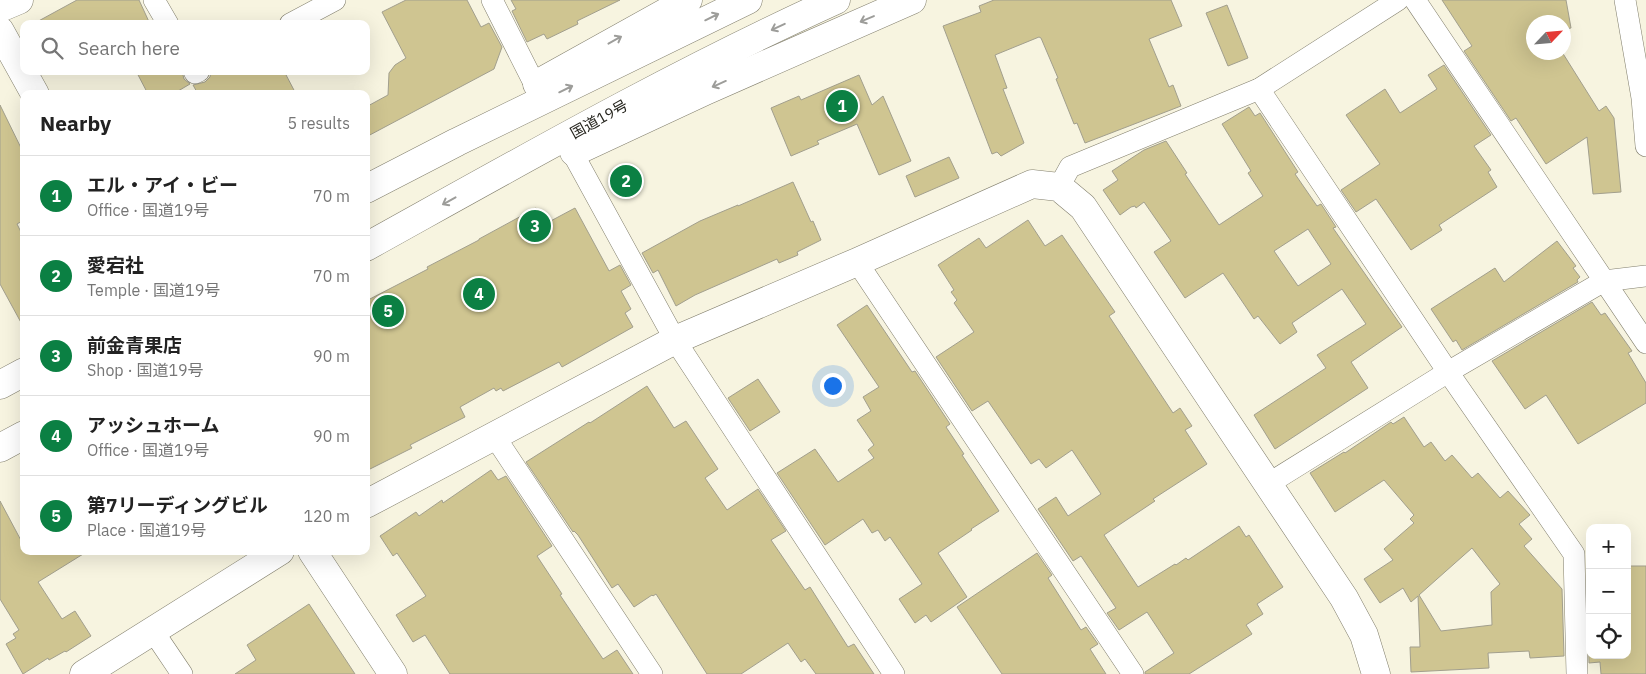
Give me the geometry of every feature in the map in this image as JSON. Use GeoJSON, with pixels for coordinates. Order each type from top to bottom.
{"type":"FeatureCollection","features":[{"type":"Feature","properties":{"kind":"main road"},"geometry":{"type":"LineString","coordinates":[[0,8],[19,0]]}},
{"type":"Feature","properties":{"kind":"main road"},"geometry":{"type":"LineString","coordinates":[[457,142],[535,85],[688,0]]}},
{"type":"Feature","properties":{"kind":"main road"},"geometry":{"type":"LineString","coordinates":[[370,187],[457,142],[748,0]]}},
{"type":"Feature","properties":{"kind":"main road","name":"国道19号"},"geometry":{"type":"LineString","coordinates":[[370,245],[648,91],[733,48],[836,0]]}},
{"type":"Feature","properties":{"kind":"main road"},"geometry":{"type":"LineString","coordinates":[[480,184],[572,152],[912,0]]}},
{"type":"Feature","properties":{"kind":"main road"},"geometry":{"type":"LineString","coordinates":[[0,31],[20,67]]}},
{"type":"Feature","properties":{"kind":"main road"},"geometry":{"type":"LineString","coordinates":[[24,75],[33,90]]}},
{"type":"Feature","properties":{"kind":"main road"},"geometry":{"type":"LineString","coordinates":[[370,502],[675,340],[1032,184],[1059,188],[1082,207],[1344,598],[1364,635],[1376,674]]}},
{"type":"Feature","properties":{"kind":"main road"},"geometry":{"type":"LineString","coordinates":[[0,385],[20,374]]}},
{"type":"Feature","properties":{"kind":"main road"},"geometry":{"type":"LineString","coordinates":[[0,448],[20,437]]}},
{"type":"Feature","properties":{"kind":"main road"},"geometry":{"type":"LineString","coordinates":[[84,674],[274,555]]}},
{"type":"Feature","properties":{"kind":"main road"},"geometry":{"type":"LineString","coordinates":[[315,555],[393,674]]}},
{"type":"Feature","properties":{"kind":"street"},"geometry":{"type":"LineString","coordinates":[[154,0],[166,20]]}},
{"type":"Feature","properties":{"kind":"street"},"geometry":{"type":"LineString","coordinates":[[298,20],[335,0]]}},
{"type":"Feature","properties":{"kind":"street"},"geometry":{"type":"LineString","coordinates":[[492,0],[535,85]]}},
{"type":"Feature","properties":{"kind":"street"},"geometry":{"type":"LineString","coordinates":[[1059,188],[1070,167],[1260,89],[1398,0]]}},
{"type":"Feature","properties":{"kind":"street"},"geometry":{"type":"LineString","coordinates":[[1414,0],[1646,343]]}},
{"type":"Feature","properties":{"kind":"street"},"geometry":{"type":"LineString","coordinates":[[1625,0],[1642,98],[1646,146]]}},
{"type":"Feature","properties":{"kind":"street"},"geometry":{"type":"LineString","coordinates":[[1260,89],[1448,372],[1574,554],[1576,674]]}},
{"type":"Feature","properties":{"kind":"street"},"geometry":{"type":"LineString","coordinates":[[572,152],[675,340],[894,674]]}},
{"type":"Feature","properties":{"kind":"street"},"geometry":{"type":"LineString","coordinates":[[857,262],[1133,674]]}},
{"type":"Feature","properties":{"kind":"street"},"geometry":{"type":"LineString","coordinates":[[1268,484],[1448,372],[1604,281],[1646,276]]}},
{"type":"Feature","properties":{"kind":"street"},"geometry":{"type":"LineString","coordinates":[[495,437],[652,674]]}},
{"type":"Feature","properties":{"kind":"street"},"geometry":{"type":"LineString","coordinates":[[153,631],[182,674]]}},
{"type":"Feature","properties":{"kind":"building"},"geometry":{"type":"Polygon","coordinates":[[[77,0],[139,0],[148,20],[40,20],[77,0]]]}},
{"type":"Feature","properties":{"kind":"building"},"geometry":{"type":"Polygon","coordinates":[[[406,0],[467,0],[481,27],[489,23],[502,47],[494,69],[370,135],[370,105],[388,95],[389,73],[395,65],[406,58],[382,12],[406,0]]]}},
{"type":"Feature","properties":{"kind":"building"},"geometry":{"type":"Polygon","coordinates":[[[511,0],[620,0],[577,21],[578,24],[547,39],[544,34],[527,42],[512,11],[516,9],[511,0]]]}},
{"type":"Feature","properties":{"kind":"building"},"geometry":{"type":"Polygon","coordinates":[[[994,0],[1171,0],[1182,26],[1149,39],[1169,87],[1173,85],[1181,106],[1085,143],[1077,123],[1074,124],[1056,79],[1058,78],[1039,37],[995,55],[1007,88],[1003,89],[1024,143],[1001,156],[997,152],[992,154],[943,26],[981,12],[979,6],[994,0]]]}},
{"type":"Feature","properties":{"kind":"building"},"geometry":{"type":"Polygon","coordinates":[[[1442,0],[1566,0],[1569,15],[1526,15],[1526,60],[1567,60],[1599,111],[1606,106],[1614,118],[1621,192],[1593,194],[1587,137],[1546,164],[1516,118],[1511,121],[1464,51],[1472,46],[1442,0]]]}},
{"type":"Feature","properties":{"kind":"building"},"geometry":{"type":"Polygon","coordinates":[[[1227,5],[1248,58],[1228,66],[1206,13],[1227,5]]]}},
{"type":"Feature","properties":{"kind":"building"},"geometry":{"type":"Polygon","coordinates":[[[1444,65],[1491,135],[1474,146],[1491,170],[1488,172],[1497,187],[1439,225],[1442,230],[1411,250],[1376,199],[1356,212],[1341,190],[1380,164],[1346,115],[1385,89],[1400,113],[1437,89],[1428,75],[1444,65]]]}},
{"type":"Feature","properties":{"kind":"building"},"geometry":{"type":"Polygon","coordinates":[[[138,75],[183,75],[184,79],[190,84],[180,90],[146,90],[138,75]]]}},
{"type":"Feature","properties":{"kind":"building"},"geometry":{"type":"Polygon","coordinates":[[[210,75],[286,75],[294,90],[196,90],[193,85],[205,82],[210,75]]]}},
{"type":"Feature","properties":{"kind":"building"},"geometry":{"type":"Polygon","coordinates":[[[859,75],[872,105],[883,96],[911,161],[879,175],[857,124],[817,141],[819,144],[791,156],[771,108],[799,96],[801,100],[859,75]]]}},
{"type":"Feature","properties":{"kind":"building"},"geometry":{"type":"Polygon","coordinates":[[[0,105],[20,146],[20,222],[17,224],[20,230],[20,321],[0,284],[0,105]]]}},
{"type":"Feature","properties":{"kind":"building"},"geometry":{"type":"Polygon","coordinates":[[[1249,107],[1255,116],[1260,113],[1298,172],[1295,174],[1317,206],[1321,204],[1336,227],[1333,228],[1402,327],[1351,362],[1368,388],[1275,449],[1254,415],[1326,368],[1317,355],[1366,324],[1342,289],[1292,323],[1297,332],[1280,344],[1258,316],[1254,319],[1223,273],[1185,298],[1154,252],[1171,241],[1144,202],[1136,208],[1135,206],[1131,207],[1120,215],[1103,190],[1118,180],[1112,171],[1144,150],[1166,141],[1187,173],[1185,174],[1219,225],[1263,196],[1248,173],[1251,171],[1222,124],[1249,107]],[[1308,229],[1274,251],[1298,286],[1331,264],[1308,229]]]}},
{"type":"Feature","properties":{"kind":"building"},"geometry":{"type":"Polygon","coordinates":[[[949,157],[959,178],[915,197],[906,176],[949,157]]]}},
{"type":"Feature","properties":{"kind":"building"},"geometry":{"type":"Polygon","coordinates":[[[793,182],[821,240],[797,252],[798,255],[779,263],[777,259],[695,295],[676,306],[658,270],[653,273],[642,253],[700,221],[793,182]]]}},
{"type":"Feature","properties":{"kind":"building"},"geometry":{"type":"Polygon","coordinates":[[[536,208],[545,224],[575,208],[609,271],[620,265],[631,285],[621,291],[631,309],[625,313],[633,327],[562,367],[559,362],[503,391],[501,388],[496,391],[494,388],[460,407],[465,417],[410,445],[412,448],[370,469],[370,299],[428,269],[427,267],[536,208]]]}},
{"type":"Feature","properties":{"kind":"building"},"geometry":{"type":"Polygon","coordinates":[[[1028,220],[1045,246],[1062,235],[1115,312],[1109,316],[1173,413],[1180,408],[1192,426],[1185,430],[1207,464],[1153,499],[1155,501],[1104,535],[1138,587],[1186,558],[1188,560],[1239,526],[1246,537],[1249,535],[1283,587],[1257,604],[1263,614],[1246,625],[1252,634],[1189,674],[1145,674],[1145,672],[1174,653],[1147,612],[1119,630],[1107,613],[1116,608],[1081,556],[1073,561],[1038,509],[1056,497],[1068,516],[1101,494],[1072,450],[1046,468],[1039,459],[1031,464],[988,401],[972,411],[936,357],[974,332],[954,303],[957,300],[951,292],[954,290],[938,265],[979,238],[986,248],[1028,220]]]}},
{"type":"Feature","properties":{"kind":"building"},"geometry":{"type":"Polygon","coordinates":[[[1557,241],[1576,266],[1573,268],[1580,277],[1577,280],[1578,282],[1462,350],[1456,340],[1453,342],[1431,309],[1495,268],[1504,282],[1557,241]]]}},
{"type":"Feature","properties":{"kind":"building"},"geometry":{"type":"Polygon","coordinates":[[[1592,302],[1601,315],[1605,313],[1632,351],[1628,353],[1646,383],[1646,403],[1578,444],[1546,395],[1525,409],[1492,361],[1592,302]]]}},
{"type":"Feature","properties":{"kind":"building"},"geometry":{"type":"Polygon","coordinates":[[[867,305],[912,372],[915,371],[950,424],[946,427],[999,511],[938,553],[967,597],[931,622],[926,615],[915,623],[899,599],[922,584],[890,537],[885,541],[878,530],[872,533],[863,519],[825,545],[777,473],[815,449],[838,482],[874,458],[868,450],[874,445],[857,420],[871,411],[863,397],[879,387],[837,325],[867,305]]]}},
{"type":"Feature","properties":{"kind":"building"},"geometry":{"type":"Polygon","coordinates":[[[758,379],[780,412],[750,431],[728,398],[758,379]]]}},
{"type":"Feature","properties":{"kind":"building"},"geometry":{"type":"Polygon","coordinates":[[[647,386],[674,428],[686,421],[718,469],[705,478],[727,510],[758,489],[786,531],[771,540],[805,590],[810,587],[848,647],[854,644],[874,674],[816,674],[805,659],[801,662],[788,643],[741,674],[707,674],[656,594],[634,607],[618,584],[612,588],[578,535],[573,532],[526,462],[647,386]]]}},
{"type":"Feature","properties":{"kind":"building"},"geometry":{"type":"Polygon","coordinates":[[[1404,417],[1424,447],[1431,442],[1445,461],[1452,455],[1472,478],[1478,473],[1500,498],[1508,491],[1530,515],[1519,524],[1532,539],[1524,546],[1562,589],[1564,656],[1530,658],[1529,651],[1488,653],[1489,668],[1411,672],[1410,647],[1420,647],[1418,596],[1411,602],[1403,588],[1380,603],[1364,579],[1393,560],[1384,549],[1414,523],[1410,519],[1414,515],[1384,480],[1335,512],[1310,473],[1345,453],[1391,422],[1393,424],[1404,417]],[[1472,548],[1419,595],[1441,631],[1492,625],[1491,592],[1500,584],[1472,548]]]}},
{"type":"Feature","properties":{"kind":"building"},"geometry":{"type":"Polygon","coordinates":[[[491,470],[498,480],[506,476],[552,546],[537,556],[562,594],[560,595],[603,659],[617,650],[633,674],[450,674],[425,635],[413,642],[396,615],[426,596],[397,553],[393,556],[380,536],[416,512],[419,516],[442,500],[443,503],[491,470]]]}},
{"type":"Feature","properties":{"kind":"building"},"geometry":{"type":"Polygon","coordinates":[[[0,501],[20,538],[20,555],[82,555],[38,582],[62,619],[75,611],[91,636],[66,652],[49,660],[48,658],[23,674],[6,644],[16,638],[13,634],[19,630],[0,599],[0,501]]]}},
{"type":"Feature","properties":{"kind":"building"},"geometry":{"type":"Polygon","coordinates":[[[1037,553],[1052,575],[1048,578],[1081,630],[1086,627],[1098,644],[1090,649],[1106,674],[1002,674],[957,607],[1037,553]]]}},
{"type":"Feature","properties":{"kind":"building"},"geometry":{"type":"Polygon","coordinates":[[[1631,566],[1646,566],[1646,674],[1601,674],[1600,662],[1589,663],[1589,659],[1631,659],[1631,566]]]}},
{"type":"Feature","properties":{"kind":"building"},"geometry":{"type":"Polygon","coordinates":[[[309,604],[355,674],[235,674],[256,660],[247,645],[309,604]]]}},
{"type":"Feature","properties":{"kind":"place","name":"エル・アイ・ビー"},"geometry":{"type":"Point","coordinates":[842,106]}},
{"type":"Feature","properties":{"kind":"place","name":"愛宕社"},"geometry":{"type":"Point","coordinates":[626,181]}},
{"type":"Feature","properties":{"kind":"place","name":"前金青果店"},"geometry":{"type":"Point","coordinates":[535,226]}},
{"type":"Feature","properties":{"kind":"place","name":"アッシュホーム"},"geometry":{"type":"Point","coordinates":[479,294]}},
{"type":"Feature","properties":{"kind":"place","name":"第7リーディングビル"},"geometry":{"type":"Point","coordinates":[388,311]}}]}
